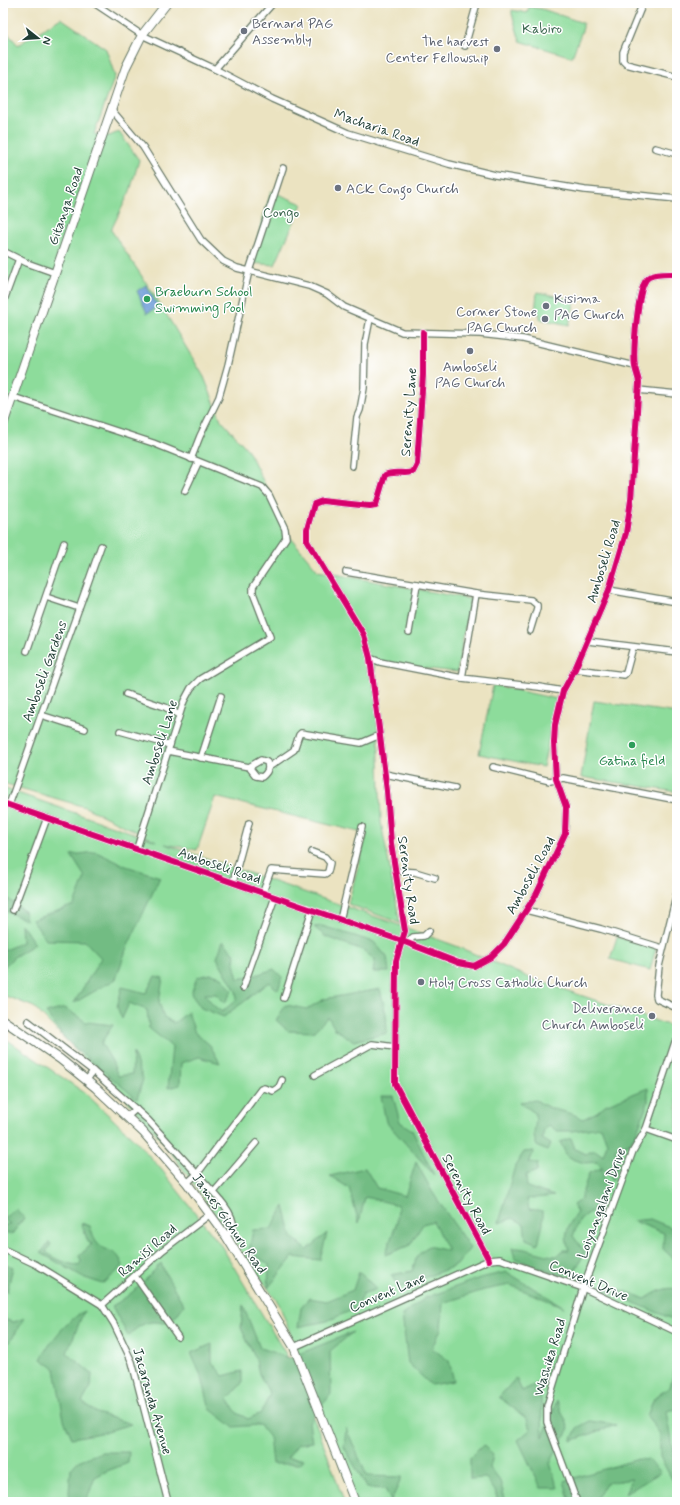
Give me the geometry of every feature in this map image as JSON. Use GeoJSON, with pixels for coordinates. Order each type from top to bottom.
{"type":"FeatureCollection","features":[{"type":"Feature","properties":{"kind":"main road","name":"Gitanga Road"},"geometry":{"type":"LineString","coordinates":[[3,425],[126,67],[142,35],[167,3]]}},
{"type":"Feature","properties":{"kind":"main road","name":"James Gichuru Road"},"geometry":{"type":"LineString","coordinates":[[3,1020],[23,1032],[87,1080],[127,1117],[187,1183],[209,1215],[226,1236],[294,1347],[355,1502]]}},
{"type":"Feature","properties":{"kind":"street","name":"Macharia Road"},"geometry":{"type":"LineString","coordinates":[[94,3],[142,35],[215,69],[272,99],[348,132],[449,164],[495,175],[585,190],[677,199]]}},
{"type":"Feature","properties":{"kind":"street"},"geometry":{"type":"LineString","coordinates":[[215,69],[273,3]]}},
{"type":"Feature","properties":{"kind":"street"},"geometry":{"type":"LineString","coordinates":[[465,46],[477,3]]}},
{"type":"Feature","properties":{"kind":"street"},"geometry":{"type":"LineString","coordinates":[[643,3],[623,52],[623,61],[626,64],[677,77]]}},
{"type":"Feature","properties":{"kind":"street"},"geometry":{"type":"LineString","coordinates":[[111,109],[143,147],[202,240],[223,260],[248,271],[309,286],[327,294],[344,307],[402,332],[480,334],[523,340],[635,366]]}},
{"type":"Feature","properties":{"kind":"street"},"geometry":{"type":"LineString","coordinates":[[655,148],[677,154]]}},
{"type":"Feature","properties":{"kind":"street"},"geometry":{"type":"LineString","coordinates":[[191,459],[200,436],[219,397],[238,321],[248,271],[283,168]]}},
{"type":"Feature","properties":{"kind":"street"},"geometry":{"type":"LineString","coordinates":[[3,251],[55,273]]}},
{"type":"Feature","properties":{"kind":"street"},"geometry":{"type":"LineString","coordinates":[[3,303],[20,259]]}},
{"type":"Feature","properties":{"kind":"street","name":"Amboseli Road"},"geometry":{"type":"LineString","coordinates":[[6,804],[137,848],[405,942],[459,963],[474,966],[491,957],[504,944],[539,889],[565,834],[566,807],[556,779],[554,743],[555,726],[563,691],[588,641],[609,590],[626,533],[631,500],[639,382],[635,366],[639,306],[644,282],[649,277],[659,274],[677,274]]}},
{"type":"Feature","properties":{"kind":"street"},"geometry":{"type":"LineString","coordinates":[[352,466],[356,418],[360,410],[364,388],[365,344],[370,319]]}},
{"type":"Feature","properties":{"kind":"street","name":"Serenity Lane"},"geometry":{"type":"LineString","coordinates":[[320,564],[307,541],[307,529],[314,504],[322,501],[370,506],[376,505],[379,500],[385,475],[390,472],[408,474],[413,472],[417,464],[423,375],[423,332]]}},
{"type":"Feature","properties":{"kind":"street"},"geometry":{"type":"LineString","coordinates":[[638,390],[677,394]]}},
{"type":"Feature","properties":{"kind":"street"},"geometry":{"type":"LineString","coordinates":[[13,397],[153,443],[191,459],[198,463],[185,491]]}},
{"type":"Feature","properties":{"kind":"street","name":"Amboseli Lane"},"geometry":{"type":"LineString","coordinates":[[137,848],[179,715],[191,688],[200,679],[270,637],[253,593],[253,587],[286,538],[286,529],[269,495],[262,488],[198,463]]}},
{"type":"Feature","properties":{"kind":"street"},"geometry":{"type":"LineString","coordinates":[[27,651],[64,543]]}},
{"type":"Feature","properties":{"kind":"street","name":"Amboseli Gardens"},"geometry":{"type":"LineString","coordinates":[[6,804],[41,714],[101,546]]}},
{"type":"Feature","properties":{"kind":"street","name":"Serenity Road"},"geometry":{"type":"LineString","coordinates":[[320,564],[364,635],[370,658],[385,774],[391,843],[405,931],[405,942],[398,948],[396,961],[394,1047],[394,1080],[396,1090],[489,1260]]}},
{"type":"Feature","properties":{"kind":"street"},"geometry":{"type":"LineString","coordinates":[[346,572],[476,594],[531,600],[537,608],[530,631]]}},
{"type":"Feature","properties":{"kind":"street"},"geometry":{"type":"LineString","coordinates":[[409,632],[417,584]]}},
{"type":"Feature","properties":{"kind":"street"},"geometry":{"type":"LineString","coordinates":[[609,590],[677,602]]}},
{"type":"Feature","properties":{"kind":"street"},"geometry":{"type":"LineString","coordinates":[[462,678],[476,594]]}},
{"type":"Feature","properties":{"kind":"street"},"geometry":{"type":"LineString","coordinates":[[46,597],[79,608]]}},
{"type":"Feature","properties":{"kind":"street"},"geometry":{"type":"LineString","coordinates":[[588,641],[677,652]]}},
{"type":"Feature","properties":{"kind":"street"},"geometry":{"type":"LineString","coordinates":[[575,669],[624,675],[633,647]]}},
{"type":"Feature","properties":{"kind":"street"},"geometry":{"type":"LineString","coordinates":[[370,658],[380,662],[462,678],[563,691]]}},
{"type":"Feature","properties":{"kind":"street"},"geometry":{"type":"LineString","coordinates":[[126,694],[165,707],[179,715]]}},
{"type":"Feature","properties":{"kind":"street"},"geometry":{"type":"LineString","coordinates":[[201,758],[221,696]]}},
{"type":"Feature","properties":{"kind":"street"},"geometry":{"type":"LineString","coordinates":[[41,714],[85,729]]}},
{"type":"Feature","properties":{"kind":"street"},"geometry":{"type":"LineString","coordinates":[[120,731],[201,758],[249,767],[262,760],[267,762],[269,767]]}},
{"type":"Feature","properties":{"kind":"street"},"geometry":{"type":"LineString","coordinates":[[249,767],[256,776],[262,777],[267,772],[269,767],[294,750],[301,733],[361,743],[380,735]]}},
{"type":"Feature","properties":{"kind":"street"},"geometry":{"type":"LineString","coordinates":[[493,767],[550,781],[562,778],[586,781],[677,800]]}},
{"type":"Feature","properties":{"kind":"street"},"geometry":{"type":"LineString","coordinates":[[385,774],[456,788]]}},
{"type":"Feature","properties":{"kind":"street"},"geometry":{"type":"LineString","coordinates":[[13,910],[47,818]]}},
{"type":"Feature","properties":{"kind":"street"},"geometry":{"type":"LineString","coordinates":[[233,882],[249,824]]}},
{"type":"Feature","properties":{"kind":"street"},"geometry":{"type":"LineString","coordinates":[[340,920],[362,827]]}},
{"type":"Feature","properties":{"kind":"street"},"geometry":{"type":"LineString","coordinates":[[262,892],[271,870],[325,874],[328,872],[330,863],[325,857],[312,852]]}},
{"type":"Feature","properties":{"kind":"street"},"geometry":{"type":"LineString","coordinates":[[396,871],[415,872],[435,878]]}},
{"type":"Feature","properties":{"kind":"street"},"geometry":{"type":"LineString","coordinates":[[677,892],[662,948],[659,966],[657,999],[677,1008]]}},
{"type":"Feature","properties":{"kind":"street"},"geometry":{"type":"LineString","coordinates":[[243,988],[275,897]]}},
{"type":"Feature","properties":{"kind":"street"},"geometry":{"type":"LineString","coordinates":[[284,998],[312,910]]}},
{"type":"Feature","properties":{"kind":"street"},"geometry":{"type":"LineString","coordinates":[[526,910],[601,929],[662,948]]}},
{"type":"Feature","properties":{"kind":"street"},"geometry":{"type":"LineString","coordinates":[[405,942],[413,937],[424,936],[429,931]]}},
{"type":"Feature","properties":{"kind":"street"},"geometry":{"type":"LineString","coordinates":[[28,1021],[93,1071],[136,1109],[214,1192],[233,1222],[233,1228],[226,1236]]}},
{"type":"Feature","properties":{"kind":"street","name":"Loiyangalani Drive"},"geometry":{"type":"LineString","coordinates":[[583,1288],[632,1151],[646,1129],[676,1042]]}},
{"type":"Feature","properties":{"kind":"street"},"geometry":{"type":"LineString","coordinates":[[315,1075],[372,1044],[394,1047]]}},
{"type":"Feature","properties":{"kind":"street"},"geometry":{"type":"LineString","coordinates":[[87,1080],[93,1071]]}},
{"type":"Feature","properties":{"kind":"street"},"geometry":{"type":"LineString","coordinates":[[187,1183],[197,1174],[261,1089],[264,1088],[273,1091],[279,1087],[282,1080]]}},
{"type":"Feature","properties":{"kind":"street"},"geometry":{"type":"LineString","coordinates":[[127,1117],[136,1109]]}},
{"type":"Feature","properties":{"kind":"street"},"geometry":{"type":"LineString","coordinates":[[646,1129],[677,1140]]}},
{"type":"Feature","properties":{"kind":"street"},"geometry":{"type":"LineString","coordinates":[[214,1192],[256,1143]]}},
{"type":"Feature","properties":{"kind":"street","name":"Ramisi Road"},"geometry":{"type":"LineString","coordinates":[[102,1305],[183,1234],[209,1215]]}},
{"type":"Feature","properties":{"kind":"street","name":"Jacaranda Avenue"},"geometry":{"type":"LineString","coordinates":[[3,1249],[37,1265],[102,1305],[114,1324],[132,1362],[168,1502]]}},
{"type":"Feature","properties":{"kind":"street","name":"Convent Drive"},"geometry":{"type":"LineString","coordinates":[[489,1260],[504,1259],[583,1288],[677,1332]]}},
{"type":"Feature","properties":{"kind":"street","name":"Convent Lane"},"geometry":{"type":"LineString","coordinates":[[294,1347],[489,1260]]}},
{"type":"Feature","properties":{"kind":"street"},"geometry":{"type":"LineString","coordinates":[[135,1276],[178,1337]]}},
{"type":"Feature","properties":{"kind":"street","name":"Washika Road"},"geometry":{"type":"LineString","coordinates":[[577,1502],[546,1414],[549,1399],[583,1288]]}},
{"type":"Feature","properties":{"kind":"green space","name":"Kabiro"},"geometry":{"type":"Polygon","coordinates":[[[529,7],[542,9],[583,23],[583,28],[572,57],[520,41],[512,10],[527,13],[529,7]]]}},
{"type":"Feature","properties":{"kind":"green space"},"geometry":{"type":"Polygon","coordinates":[[[61,18],[106,49],[115,76],[94,134],[109,136],[119,132],[139,160],[130,191],[111,230],[157,299],[204,377],[221,420],[248,450],[291,538],[318,571],[470,599],[457,672],[374,663],[377,694],[381,822],[400,923],[348,904],[367,834],[215,797],[197,850],[165,844],[396,924],[456,946],[530,978],[677,1028],[677,1502],[355,1502],[279,1304],[165,1144],[124,1097],[99,1074],[34,1007],[3,995],[3,788],[156,841],[85,807],[3,783],[3,28],[18,45],[61,18]]]}},
{"type":"Feature","properties":{"kind":"green space","name":"Congo"},"geometry":{"type":"Polygon","coordinates":[[[271,191],[302,204],[275,265],[250,263],[271,191]]]}},
{"type":"Feature","properties":{"kind":"green space"},"geometry":{"type":"Polygon","coordinates":[[[537,292],[575,300],[569,325],[540,319],[540,314],[535,313],[537,292]]]}},
{"type":"Feature","properties":{"kind":"green space"},"geometry":{"type":"Polygon","coordinates":[[[493,685],[557,699],[543,767],[479,754],[493,685]]]}},
{"type":"Feature","properties":{"kind":"green space","name":"Gatina field"},"geometry":{"type":"Polygon","coordinates":[[[594,701],[677,713],[677,792],[581,777],[594,701]]]}},
{"type":"Feature","properties":{"kind":"green space"},"geometry":{"type":"Polygon","coordinates":[[[96,852],[126,866],[160,877],[126,950],[116,979],[74,1003],[101,958],[85,941],[46,940],[32,920],[74,905],[85,877],[71,855],[96,852]]]}},
{"type":"Feature","properties":{"kind":"green space"},"geometry":{"type":"Polygon","coordinates":[[[3,895],[24,911],[26,920],[3,910],[3,895]]]}},
{"type":"Feature","properties":{"kind":"green space"},"geometry":{"type":"Polygon","coordinates":[[[21,924],[35,944],[14,957],[3,968],[3,951],[22,942],[21,924]]]}},
{"type":"Feature","properties":{"kind":"green space"},"geometry":{"type":"Polygon","coordinates":[[[322,926],[374,942],[387,957],[389,972],[373,972],[375,960],[363,950],[326,937],[314,927],[322,926]]]}},
{"type":"Feature","properties":{"kind":"green space"},"geometry":{"type":"Polygon","coordinates":[[[617,937],[656,948],[650,970],[610,959],[617,937]]]}},
{"type":"Feature","properties":{"kind":"green space"},"geometry":{"type":"Polygon","coordinates":[[[223,941],[235,954],[234,964],[238,979],[274,969],[282,977],[278,990],[269,982],[224,1017],[201,1008],[191,994],[197,977],[211,974],[222,977],[232,991],[225,1003],[216,994],[205,994],[214,1006],[222,1012],[237,999],[236,991],[217,958],[223,941]]]}},
{"type":"Feature","properties":{"kind":"green space"},"geometry":{"type":"Polygon","coordinates":[[[155,976],[163,978],[159,1002],[164,1017],[174,1023],[188,1012],[195,1033],[210,1045],[220,1063],[199,1057],[181,1063],[180,1085],[168,1088],[172,1047],[149,1028],[147,1010],[129,1003],[122,1019],[117,1007],[122,987],[146,993],[155,976]]]}},
{"type":"Feature","properties":{"kind":"green space"},"geometry":{"type":"Polygon","coordinates":[[[380,989],[386,1014],[387,1033],[354,1041],[335,1029],[328,1017],[313,1032],[288,1031],[276,1020],[286,1005],[307,1009],[324,999],[380,989]]]}},
{"type":"Feature","properties":{"kind":"green space"},"geometry":{"type":"Polygon","coordinates":[[[65,1008],[86,1022],[113,1025],[101,1043],[112,1061],[118,1076],[132,1074],[133,1053],[143,1079],[137,1099],[66,1040],[46,1013],[65,1008]]]}},
{"type":"Feature","properties":{"kind":"green space"},"geometry":{"type":"Polygon","coordinates":[[[3,1037],[85,1093],[134,1139],[161,1169],[222,1247],[287,1356],[319,1431],[344,1502],[3,1502],[3,1037]]]}},
{"type":"Feature","properties":{"kind":"green space"},"geometry":{"type":"Polygon","coordinates":[[[648,1088],[648,1102],[638,1129],[630,1143],[615,1149],[619,1163],[612,1180],[597,1162],[585,1163],[568,1158],[560,1142],[571,1138],[575,1149],[585,1154],[595,1150],[603,1156],[607,1143],[601,1127],[573,1131],[557,1131],[549,1125],[544,1130],[542,1139],[551,1144],[547,1151],[537,1146],[535,1141],[535,1113],[519,1102],[536,1100],[548,1107],[583,1119],[597,1112],[605,1105],[648,1088]]]}},
{"type":"Feature","properties":{"kind":"green space"},"geometry":{"type":"Polygon","coordinates":[[[381,1096],[393,1096],[400,1122],[412,1130],[434,1175],[386,1122],[381,1096]]]}},
{"type":"Feature","properties":{"kind":"green space"},"geometry":{"type":"Polygon","coordinates":[[[534,1151],[529,1163],[538,1163],[537,1171],[526,1175],[527,1187],[554,1196],[527,1199],[529,1209],[543,1211],[543,1224],[538,1244],[526,1239],[524,1224],[513,1218],[499,1223],[515,1166],[524,1152],[534,1151]]]}},
{"type":"Feature","properties":{"kind":"green space"},"geometry":{"type":"Polygon","coordinates":[[[416,1162],[433,1193],[470,1248],[457,1265],[399,1288],[391,1275],[412,1271],[417,1256],[428,1246],[448,1251],[433,1221],[423,1224],[410,1245],[385,1255],[397,1222],[398,1205],[365,1197],[359,1223],[349,1188],[330,1176],[365,1168],[377,1188],[405,1196],[416,1162]]]}},
{"type":"Feature","properties":{"kind":"green space"},"geometry":{"type":"Polygon","coordinates":[[[601,1168],[606,1186],[598,1207],[580,1219],[573,1236],[585,1252],[575,1271],[558,1275],[515,1258],[512,1248],[524,1249],[551,1256],[557,1256],[563,1250],[569,1250],[566,1239],[567,1230],[577,1212],[573,1205],[580,1200],[589,1173],[601,1168]]]}},
{"type":"Feature","properties":{"kind":"green space"},"geometry":{"type":"Polygon","coordinates":[[[284,1206],[292,1237],[307,1250],[327,1233],[320,1260],[293,1257],[268,1288],[269,1264],[249,1252],[253,1230],[271,1229],[284,1206]]]}},
{"type":"Feature","properties":{"kind":"green space"},"geometry":{"type":"Polygon","coordinates":[[[16,1209],[24,1218],[12,1234],[3,1233],[3,1225],[10,1225],[4,1218],[16,1209]]]}},
{"type":"Feature","properties":{"kind":"green space"},"geometry":{"type":"Polygon","coordinates":[[[650,1219],[677,1230],[677,1259],[675,1260],[663,1249],[664,1233],[633,1221],[650,1219]]]}},
{"type":"Feature","properties":{"kind":"green space"},"geometry":{"type":"Polygon","coordinates":[[[81,1223],[90,1226],[96,1242],[101,1247],[115,1253],[121,1260],[123,1266],[103,1284],[85,1278],[41,1253],[49,1242],[51,1244],[46,1252],[58,1259],[79,1266],[81,1261],[79,1256],[92,1244],[88,1242],[81,1223]]]}},
{"type":"Feature","properties":{"kind":"green space"},"geometry":{"type":"Polygon","coordinates":[[[3,1263],[13,1267],[7,1292],[3,1278],[3,1263]]]}},
{"type":"Feature","properties":{"kind":"green space"},"geometry":{"type":"Polygon","coordinates":[[[161,1263],[164,1271],[184,1305],[176,1316],[164,1323],[153,1322],[144,1324],[128,1336],[112,1306],[138,1287],[161,1263]]]}},
{"type":"Feature","properties":{"kind":"green space"},"geometry":{"type":"Polygon","coordinates":[[[359,1272],[377,1289],[362,1294],[359,1307],[327,1321],[298,1327],[301,1308],[309,1298],[327,1301],[353,1290],[359,1272]]]}},
{"type":"Feature","properties":{"kind":"green space"},"geometry":{"type":"Polygon","coordinates":[[[507,1272],[564,1307],[510,1285],[484,1290],[443,1303],[441,1329],[432,1348],[449,1361],[454,1381],[431,1385],[408,1363],[402,1315],[425,1298],[480,1278],[507,1272]]]}},
{"type":"Feature","properties":{"kind":"green space"},"geometry":{"type":"Polygon","coordinates":[[[592,1285],[619,1289],[645,1299],[664,1289],[677,1289],[677,1321],[592,1285]]]}},
{"type":"Feature","properties":{"kind":"green space"},"geometry":{"type":"Polygon","coordinates":[[[243,1305],[260,1348],[289,1358],[353,1332],[330,1351],[331,1394],[309,1422],[312,1442],[298,1444],[287,1458],[304,1459],[300,1464],[272,1464],[269,1436],[260,1425],[233,1427],[210,1409],[202,1378],[191,1353],[212,1344],[212,1362],[223,1376],[242,1371],[242,1383],[228,1399],[237,1413],[248,1419],[261,1413],[270,1394],[259,1374],[256,1360],[241,1328],[243,1305]]]}},
{"type":"Feature","properties":{"kind":"green space"},"geometry":{"type":"Polygon","coordinates":[[[84,1311],[67,1353],[92,1374],[91,1387],[82,1402],[97,1413],[131,1424],[101,1433],[72,1438],[64,1420],[55,1369],[41,1359],[59,1332],[84,1311]]]}},
{"type":"Feature","properties":{"kind":"green space"},"geometry":{"type":"Polygon","coordinates":[[[25,1318],[10,1342],[3,1341],[3,1319],[14,1322],[25,1318]]]}},
{"type":"Feature","properties":{"kind":"green space"},"geometry":{"type":"Polygon","coordinates":[[[677,1360],[677,1409],[666,1411],[674,1459],[674,1483],[660,1457],[660,1434],[647,1416],[654,1398],[670,1387],[677,1360]]]}},
{"type":"Feature","properties":{"kind":"green space"},"geometry":{"type":"Polygon","coordinates":[[[516,1378],[522,1391],[540,1382],[543,1437],[557,1401],[569,1428],[550,1463],[558,1488],[541,1488],[518,1440],[530,1430],[527,1419],[499,1397],[516,1378]]]}},
{"type":"Feature","properties":{"kind":"green space"},"geometry":{"type":"Polygon","coordinates":[[[590,1421],[616,1425],[571,1441],[577,1428],[590,1421]]]}},
{"type":"Feature","properties":{"kind":"green space"},"geometry":{"type":"Polygon","coordinates":[[[346,1428],[367,1476],[402,1477],[391,1501],[385,1489],[367,1488],[344,1447],[346,1428]]]}},
{"type":"Feature","properties":{"kind":"green space"},"geometry":{"type":"Polygon","coordinates":[[[483,1445],[493,1455],[490,1468],[500,1481],[506,1502],[498,1502],[495,1491],[486,1478],[470,1479],[470,1458],[483,1445]]]}},
{"type":"Feature","properties":{"kind":"green space"},"geometry":{"type":"Polygon","coordinates":[[[102,1452],[129,1452],[128,1463],[95,1477],[86,1502],[70,1502],[69,1492],[71,1469],[78,1461],[102,1452]]]}},
{"type":"Feature","properties":{"kind":"green space"},"geometry":{"type":"Polygon","coordinates":[[[638,1459],[648,1460],[661,1472],[625,1494],[632,1479],[606,1483],[599,1495],[589,1502],[570,1502],[564,1481],[638,1459]]]}},
{"type":"Feature","properties":{"kind":"water","name":"Braeburn School Swimming Pool"},"geometry":{"type":"Polygon","coordinates":[[[146,285],[158,307],[147,313],[137,291],[146,285]]]}},
{"type":"Feature","properties":{"kind":"cycle path"},"geometry":{"type":"LineString","coordinates":[[3,803],[402,941],[459,963],[474,966],[491,957],[504,944],[536,895],[565,834],[566,807],[556,779],[554,743],[555,725],[563,691],[575,669],[609,590],[626,533],[631,500],[639,382],[635,367],[635,334],[641,292],[649,277],[659,274],[677,274]]}},
{"type":"Feature","properties":{"kind":"cycle path"},"geometry":{"type":"LineString","coordinates":[[423,332],[423,375],[417,464],[413,472],[392,473],[385,475],[376,505],[370,506],[322,501],[314,504],[307,529],[307,541],[364,635],[370,658],[387,791],[391,843],[405,931],[396,961],[395,1084],[489,1260]]}},
{"type":"Feature","properties":{"kind":"place","name":"Bernard PAG Assembly"},"geometry":{"type":"Point","coordinates":[244,31]}},
{"type":"Feature","properties":{"kind":"place","name":"The harvest Center Fellowship"},"geometry":{"type":"Point","coordinates":[497,49]}},
{"type":"Feature","properties":{"kind":"place","name":"ACK Congo Church"},"geometry":{"type":"Point","coordinates":[338,188]}},
{"type":"Feature","properties":{"kind":"place","name":"Braeburn School Swimming Pool"},"geometry":{"type":"Point","coordinates":[147,299]}},
{"type":"Feature","properties":{"kind":"place","name":"Kisima PAG Church"},"geometry":{"type":"Point","coordinates":[546,306]}},
{"type":"Feature","properties":{"kind":"place","name":"Corner Stone PAG Church"},"geometry":{"type":"Point","coordinates":[545,319]}},
{"type":"Feature","properties":{"kind":"place","name":"Amboseli PAG Church"},"geometry":{"type":"Point","coordinates":[470,351]}},
{"type":"Feature","properties":{"kind":"place","name":"Gatina field"},"geometry":{"type":"Point","coordinates":[632,745]}},
{"type":"Feature","properties":{"kind":"place","name":"Holy Cross Catholic Church"},"geometry":{"type":"Point","coordinates":[421,982]}},
{"type":"Feature","properties":{"kind":"place","name":"Deliverance Church Amboseli"},"geometry":{"type":"Point","coordinates":[652,1016]}}]}
